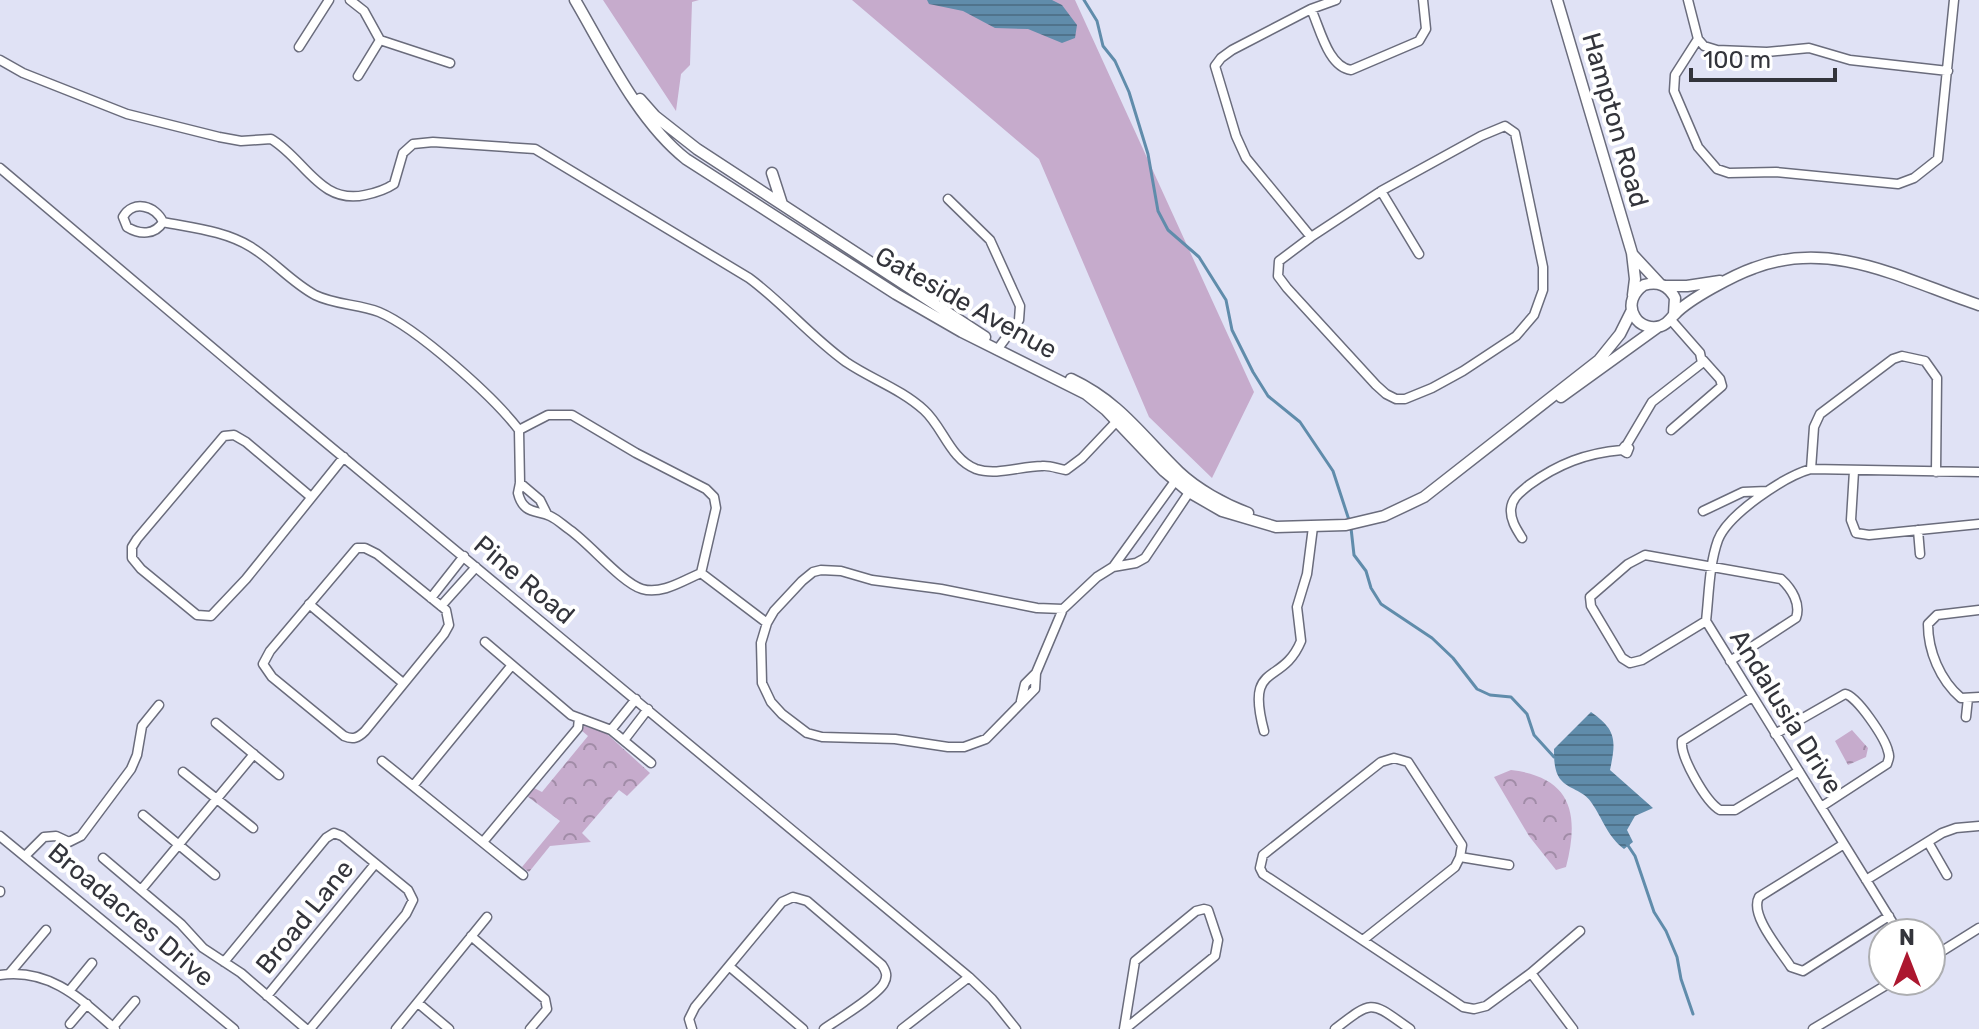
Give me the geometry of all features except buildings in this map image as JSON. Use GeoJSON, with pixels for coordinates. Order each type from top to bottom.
{"type":"FeatureCollection","features":[{"type":"Feature","properties":{"kind":"street"},"geometry":{"type":"LineString","coordinates":[[299,47],[329,0]]}},
{"type":"Feature","properties":{"kind":"street","name":"Gateside Avenue"},"geometry":{"type":"LineString","coordinates":[[575,0],[636,104],[671,148],[896,294],[1086,394],[1192,488],[1237,509],[1295,526],[1346,525],[1394,512],[1424,497],[1535,413],[1607,353],[1632,310]]}},
{"type":"Feature","properties":{"kind":"street"},"geometry":{"type":"LineString","coordinates":[[1311,237],[1246,158],[1236,136],[1215,66],[1225,54],[1311,9],[1336,0]]}},
{"type":"Feature","properties":{"kind":"street"},"geometry":{"type":"LineString","coordinates":[[1311,9],[1333,59],[1341,68],[1351,70],[1419,41],[1426,29],[1423,0]]}},
{"type":"Feature","properties":{"kind":"street","name":"Hampton Road"},"geometry":{"type":"LineString","coordinates":[[1557,0],[1632,253],[1633,296]]}},
{"type":"Feature","properties":{"kind":"street"},"geometry":{"type":"LineString","coordinates":[[1688,0],[1698,39],[1704,46],[1717,50],[1767,52],[1809,48],[1850,60],[1948,71]]}},
{"type":"Feature","properties":{"kind":"street"},"geometry":{"type":"LineString","coordinates":[[1698,39],[1675,75],[1674,91],[1698,147],[1717,169],[1729,173],[1776,172],[1889,185],[1905,182],[1938,159],[1954,0]]}},
{"type":"Feature","properties":{"kind":"street"},"geometry":{"type":"LineString","coordinates":[[354,1],[364,11],[380,40],[450,63]]}},
{"type":"Feature","properties":{"kind":"street"},"geometry":{"type":"LineString","coordinates":[[358,76],[380,40]]}},
{"type":"Feature","properties":{"kind":"street"},"geometry":{"type":"LineString","coordinates":[[0,60],[77,96],[127,114],[241,141],[271,139],[294,157],[322,187],[345,198],[370,194],[394,184],[403,153],[413,144],[433,142],[535,149],[749,278],[847,363],[919,405],[936,422],[952,449],[967,465],[979,470],[1044,465],[1066,470],[1082,458],[1117,421]]}},
{"type":"Feature","properties":{"kind":"street","name":"Gateside Avenue"},"geometry":{"type":"LineString","coordinates":[[630,90],[685,141],[998,348],[1086,386],[1106,398],[1143,432],[1178,477]]}},
{"type":"Feature","properties":{"kind":"street"},"geometry":{"type":"LineString","coordinates":[[1505,126],[1513,130],[1543,267],[1543,290],[1529,323],[1516,336],[1463,371],[1405,399],[1391,397],[1376,385],[1278,276],[1277,267],[1282,257],[1381,191],[1505,126]]}},
{"type":"Feature","properties":{"kind":"street","name":"Pine Road"},"geometry":{"type":"LineString","coordinates":[[0,168],[969,977],[1016,1029]]}},
{"type":"Feature","properties":{"kind":"street"},"geometry":{"type":"LineString","coordinates":[[772,173],[782,204]]}},
{"type":"Feature","properties":{"kind":"street"},"geometry":{"type":"LineString","coordinates":[[1381,191],[1419,254]]}},
{"type":"Feature","properties":{"kind":"street"},"geometry":{"type":"LineString","coordinates":[[948,199],[990,240],[1020,306],[1019,320],[998,348]]}},
{"type":"Feature","properties":{"kind":"street"},"geometry":{"type":"LineString","coordinates":[[145,206],[160,214],[163,222],[157,230],[142,233],[127,227],[123,217],[126,211],[145,206]]}},
{"type":"Feature","properties":{"kind":"street"},"geometry":{"type":"LineString","coordinates":[[163,222],[239,240],[314,294],[334,302],[368,308],[392,319],[456,368],[500,407],[519,430],[520,500],[536,514],[547,514]]}},
{"type":"Feature","properties":{"kind":"street","name":"Hampton Road"},"geometry":{"type":"LineString","coordinates":[[1632,253],[1663,285]]}},
{"type":"Feature","properties":{"kind":"street"},"geometry":{"type":"LineString","coordinates":[[1726,280],[1687,286],[1644,285],[1633,296],[1632,310],[1639,322],[1659,327],[1726,280],[1754,268],[1791,259],[1817,257],[1841,259],[1883,270],[1979,305]]}},
{"type":"Feature","properties":{"kind":"street"},"geometry":{"type":"LineString","coordinates":[[1663,285],[1675,298],[1672,317],[1720,379],[1722,386],[1671,430]]}},
{"type":"Feature","properties":{"kind":"street","name":"Gateside Avenue"},"geometry":{"type":"LineString","coordinates":[[1535,413],[1574,389],[1659,327]]}},
{"type":"Feature","properties":{"kind":"street"},"geometry":{"type":"LineString","coordinates":[[1811,469],[1814,427],[1820,414],[1893,359],[1902,356],[1925,361],[1937,378],[1936,472]]}},
{"type":"Feature","properties":{"kind":"street"},"geometry":{"type":"LineString","coordinates":[[1522,538],[1510,511],[1519,493],[1555,467],[1588,454],[1624,448],[1652,402],[1701,366],[1703,360]]}},
{"type":"Feature","properties":{"kind":"street"},"geometry":{"type":"LineString","coordinates":[[519,430],[548,415],[572,415],[706,489],[714,497],[716,508],[701,573]]}},
{"type":"Feature","properties":{"kind":"street"},"geometry":{"type":"LineString","coordinates":[[311,497],[239,437],[224,436],[137,539],[132,547],[132,558],[197,615],[211,616],[246,579],[344,457]]}},
{"type":"Feature","properties":{"kind":"street","name":"Andalusia Drive"},"geometry":{"type":"LineString","coordinates":[[1889,916],[1706,621],[1712,566],[1718,538],[1726,527],[1768,491],[1799,472],[1811,469],[1979,472]]}},
{"type":"Feature","properties":{"kind":"street"},"geometry":{"type":"LineString","coordinates":[[1854,471],[1851,520],[1856,533],[1869,535],[1979,524]]}},
{"type":"Feature","properties":{"kind":"street"},"geometry":{"type":"LineString","coordinates":[[1113,567],[1178,477]]}},
{"type":"Feature","properties":{"kind":"street"},"geometry":{"type":"LineString","coordinates":[[520,483],[540,500],[547,514],[576,535],[625,580],[640,588],[663,589],[701,573]]}},
{"type":"Feature","properties":{"kind":"street"},"geometry":{"type":"LineString","coordinates":[[1063,609],[1037,608],[831,570],[808,575],[774,611],[767,623],[761,643],[762,685],[778,710],[807,733],[833,738],[880,738],[964,747],[986,739],[1035,689],[1036,673],[1063,609],[1097,577],[1113,567],[1145,558],[1192,488]]}},
{"type":"Feature","properties":{"kind":"street"},"geometry":{"type":"LineString","coordinates":[[1703,511],[1743,492],[1768,491]]}},
{"type":"Feature","properties":{"kind":"street"},"geometry":{"type":"LineString","coordinates":[[1149,517],[1166,528]]}},
{"type":"Feature","properties":{"kind":"street"},"geometry":{"type":"LineString","coordinates":[[1264,731],[1257,705],[1261,683],[1288,660],[1301,641],[1297,607],[1307,574],[1313,527]]}},
{"type":"Feature","properties":{"kind":"street"},"geometry":{"type":"LineString","coordinates":[[1918,530],[1920,554]]}},
{"type":"Feature","properties":{"kind":"street"},"geometry":{"type":"LineString","coordinates":[[361,547],[377,554],[449,616],[447,630],[357,738],[344,736],[263,667],[267,656],[309,604],[353,551],[361,547]]}},
{"type":"Feature","properties":{"kind":"street"},"geometry":{"type":"LineString","coordinates":[[1706,621],[1638,663],[1630,663],[1622,658],[1590,597],[1599,587],[1645,555],[1781,579],[1791,591],[1798,608],[1793,621],[1730,661]]}},
{"type":"Feature","properties":{"kind":"street"},"geometry":{"type":"LineString","coordinates":[[431,598],[464,556]]}},
{"type":"Feature","properties":{"kind":"street"},"geometry":{"type":"LineString","coordinates":[[441,606],[476,567]]}},
{"type":"Feature","properties":{"kind":"street"},"geometry":{"type":"LineString","coordinates":[[701,573],[767,623]]}},
{"type":"Feature","properties":{"kind":"street"},"geometry":{"type":"LineString","coordinates":[[309,604],[403,683]]}},
{"type":"Feature","properties":{"kind":"street"},"geometry":{"type":"LineString","coordinates":[[1979,610],[1937,615],[1928,624],[1933,659],[1957,695],[1979,697]]}},
{"type":"Feature","properties":{"kind":"street"},"geometry":{"type":"LineString","coordinates":[[485,642],[571,715],[611,730],[651,763]]}},
{"type":"Feature","properties":{"kind":"street"},"geometry":{"type":"LineString","coordinates":[[413,786],[512,665]]}},
{"type":"Feature","properties":{"kind":"street"},"geometry":{"type":"LineString","coordinates":[[1775,734],[1845,694],[1851,695],[1859,704],[1888,748],[1887,764],[1821,807]]}},
{"type":"Feature","properties":{"kind":"street"},"geometry":{"type":"LineString","coordinates":[[1752,697],[1682,741],[1683,755],[1710,802],[1720,810],[1735,810],[1799,771]]}},
{"type":"Feature","properties":{"kind":"street"},"geometry":{"type":"LineString","coordinates":[[1966,717],[1968,698]]}},
{"type":"Feature","properties":{"kind":"street"},"geometry":{"type":"LineString","coordinates":[[611,730],[636,699]]}},
{"type":"Feature","properties":{"kind":"street"},"geometry":{"type":"LineString","coordinates":[[25,856],[44,837],[56,836],[69,842],[81,836],[131,769],[137,755],[140,731],[159,705]]}},
{"type":"Feature","properties":{"kind":"street"},"geometry":{"type":"LineString","coordinates":[[625,739],[648,709]]}},
{"type":"Feature","properties":{"kind":"street"},"geometry":{"type":"LineString","coordinates":[[483,842],[578,728],[579,718]]}},
{"type":"Feature","properties":{"kind":"street"},"geometry":{"type":"LineString","coordinates":[[216,723],[279,775]]}},
{"type":"Feature","properties":{"kind":"street"},"geometry":{"type":"LineString","coordinates":[[141,890],[254,754]]}},
{"type":"Feature","properties":{"kind":"street"},"geometry":{"type":"LineString","coordinates":[[1363,940],[1455,867],[1460,857],[1462,845],[1408,762],[1394,758],[1381,762],[1263,855],[1260,868],[1263,874],[1463,1007],[1481,1008],[1531,973],[1580,931]]}},
{"type":"Feature","properties":{"kind":"street"},"geometry":{"type":"LineString","coordinates":[[382,761],[523,875]]}},
{"type":"Feature","properties":{"kind":"street"},"geometry":{"type":"LineString","coordinates":[[183,772],[253,828]]}},
{"type":"Feature","properties":{"kind":"street"},"geometry":{"type":"LineString","coordinates":[[143,815],[215,875]]}},
{"type":"Feature","properties":{"kind":"street"},"geometry":{"type":"LineString","coordinates":[[1866,880],[1950,829],[1979,826]]}},
{"type":"Feature","properties":{"kind":"street"},"geometry":{"type":"LineString","coordinates":[[103,858],[181,924],[197,943],[224,962],[241,973],[308,1029],[413,903],[413,897],[342,836],[330,835],[224,962]]}},
{"type":"Feature","properties":{"kind":"street","name":"Broadacres Drive"},"geometry":{"type":"LineString","coordinates":[[0,836],[234,1029]]}},
{"type":"Feature","properties":{"kind":"street"},"geometry":{"type":"LineString","coordinates":[[1928,842],[1947,875]]}},
{"type":"Feature","properties":{"kind":"street"},"geometry":{"type":"LineString","coordinates":[[1844,844],[1759,897],[1756,906],[1758,916],[1791,967],[1803,971],[1889,916]]}},
{"type":"Feature","properties":{"kind":"street"},"geometry":{"type":"LineString","coordinates":[[1460,857],[1509,865]]}},
{"type":"Feature","properties":{"kind":"street","name":"Broad Lane"},"geometry":{"type":"LineString","coordinates":[[267,996],[375,864]]}},
{"type":"Feature","properties":{"kind":"street"},"geometry":{"type":"LineString","coordinates":[[692,1029],[689,1022],[691,1014],[782,902],[793,897],[807,901],[882,965],[886,972],[886,981],[879,990],[824,1029]]}},
{"type":"Feature","properties":{"kind":"street"},"geometry":{"type":"LineString","coordinates":[[1208,910],[1218,940],[1215,956],[1124,1029],[1135,961],[1196,911],[1208,910]]}},
{"type":"Feature","properties":{"kind":"street"},"geometry":{"type":"LineString","coordinates":[[396,1029],[487,917]]}},
{"type":"Feature","properties":{"kind":"street"},"geometry":{"type":"LineString","coordinates":[[1947,948],[1979,928]]}},
{"type":"Feature","properties":{"kind":"street"},"geometry":{"type":"LineString","coordinates":[[5,974],[46,930]]}},
{"type":"Feature","properties":{"kind":"street"},"geometry":{"type":"LineString","coordinates":[[471,936],[545,999],[547,1009],[530,1029]]}},
{"type":"Feature","properties":{"kind":"street"},"geometry":{"type":"LineString","coordinates":[[70,990],[92,963]]}},
{"type":"Feature","properties":{"kind":"street"},"geometry":{"type":"LineString","coordinates":[[730,967],[803,1029]]}},
{"type":"Feature","properties":{"kind":"street"},"geometry":{"type":"LineString","coordinates":[[1531,973],[1573,1029]]}},
{"type":"Feature","properties":{"kind":"street"},"geometry":{"type":"LineString","coordinates":[[5,974],[41,979],[70,990],[114,1028],[135,1001]]}},
{"type":"Feature","properties":{"kind":"street"},"geometry":{"type":"LineString","coordinates":[[902,1029],[969,977]]}},
{"type":"Feature","properties":{"kind":"street"},"geometry":{"type":"LineString","coordinates":[[1813,1029],[1867,997]]}},
{"type":"Feature","properties":{"kind":"street"},"geometry":{"type":"LineString","coordinates":[[418,1003],[449,1029]]}},
{"type":"Feature","properties":{"kind":"street"},"geometry":{"type":"LineString","coordinates":[[70,1024],[87,1004]]}},
{"type":"Feature","properties":{"kind":"street"},"geometry":{"type":"LineString","coordinates":[[1335,1029],[1363,1008],[1372,1006],[1381,1008],[1410,1029]]}},
{"type":"Feature","properties":{"kind":"green space"},"geometry":{"type":"Polygon","coordinates":[[[603,0],[699,0],[692,2],[690,65],[681,74],[676,111],[603,0]]]}},
{"type":"Feature","properties":{"kind":"green space"},"geometry":{"type":"Polygon","coordinates":[[[852,0],[1075,0],[1254,392],[1212,478],[1149,417],[1039,159],[852,0]]]}},
{"type":"Feature","properties":{"kind":"green space"},"geometry":{"type":"Polygon","coordinates":[[[584,726],[606,733],[650,773],[627,796],[619,790],[582,833],[591,842],[550,846],[529,872],[522,867],[560,821],[527,796],[534,788],[542,792],[588,736],[581,730],[584,726]]]}},
{"type":"Feature","properties":{"kind":"green space"},"geometry":{"type":"Polygon","coordinates":[[[1852,730],[1868,748],[1866,757],[1848,765],[1835,741],[1852,730]]]}},
{"type":"Feature","properties":{"kind":"green space"},"geometry":{"type":"Polygon","coordinates":[[[1511,770],[1547,781],[1566,801],[1572,830],[1566,867],[1556,870],[1529,836],[1494,777],[1511,770]]]}},
{"type":"Feature","properties":{"kind":"water"},"geometry":{"type":"Polygon","coordinates":[[[927,0],[1052,0],[1062,5],[1077,25],[1075,38],[1062,43],[1028,29],[995,28],[963,11],[929,4],[927,0]]]}},
{"type":"Feature","properties":{"kind":"water"},"geometry":{"type":"Polygon","coordinates":[[[1591,712],[1606,725],[1612,737],[1610,770],[1653,808],[1635,816],[1627,830],[1633,842],[1624,849],[1609,833],[1588,798],[1559,777],[1554,761],[1554,749],[1591,712]]]}},
{"type":"Feature","properties":{"kind":"waterway"},"geometry":{"type":"LineString","coordinates":[[1084,0],[1097,21],[1103,46],[1115,61],[1129,92],[1148,154],[1158,211],[1168,230],[1199,257],[1226,300],[1232,330],[1268,396],[1300,422],[1333,471],[1349,520]]}},
{"type":"Feature","properties":{"kind":"waterway"},"geometry":{"type":"LineString","coordinates":[[1351,528],[1354,555],[1366,571],[1371,588],[1381,604],[1432,638],[1453,658],[1477,689],[1490,695],[1511,697],[1527,714],[1534,735],[1554,757]]}},
{"type":"Feature","properties":{"kind":"waterway"},"geometry":{"type":"LineString","coordinates":[[1627,844],[1635,856],[1654,912],[1677,957],[1693,1014]]}}]}
